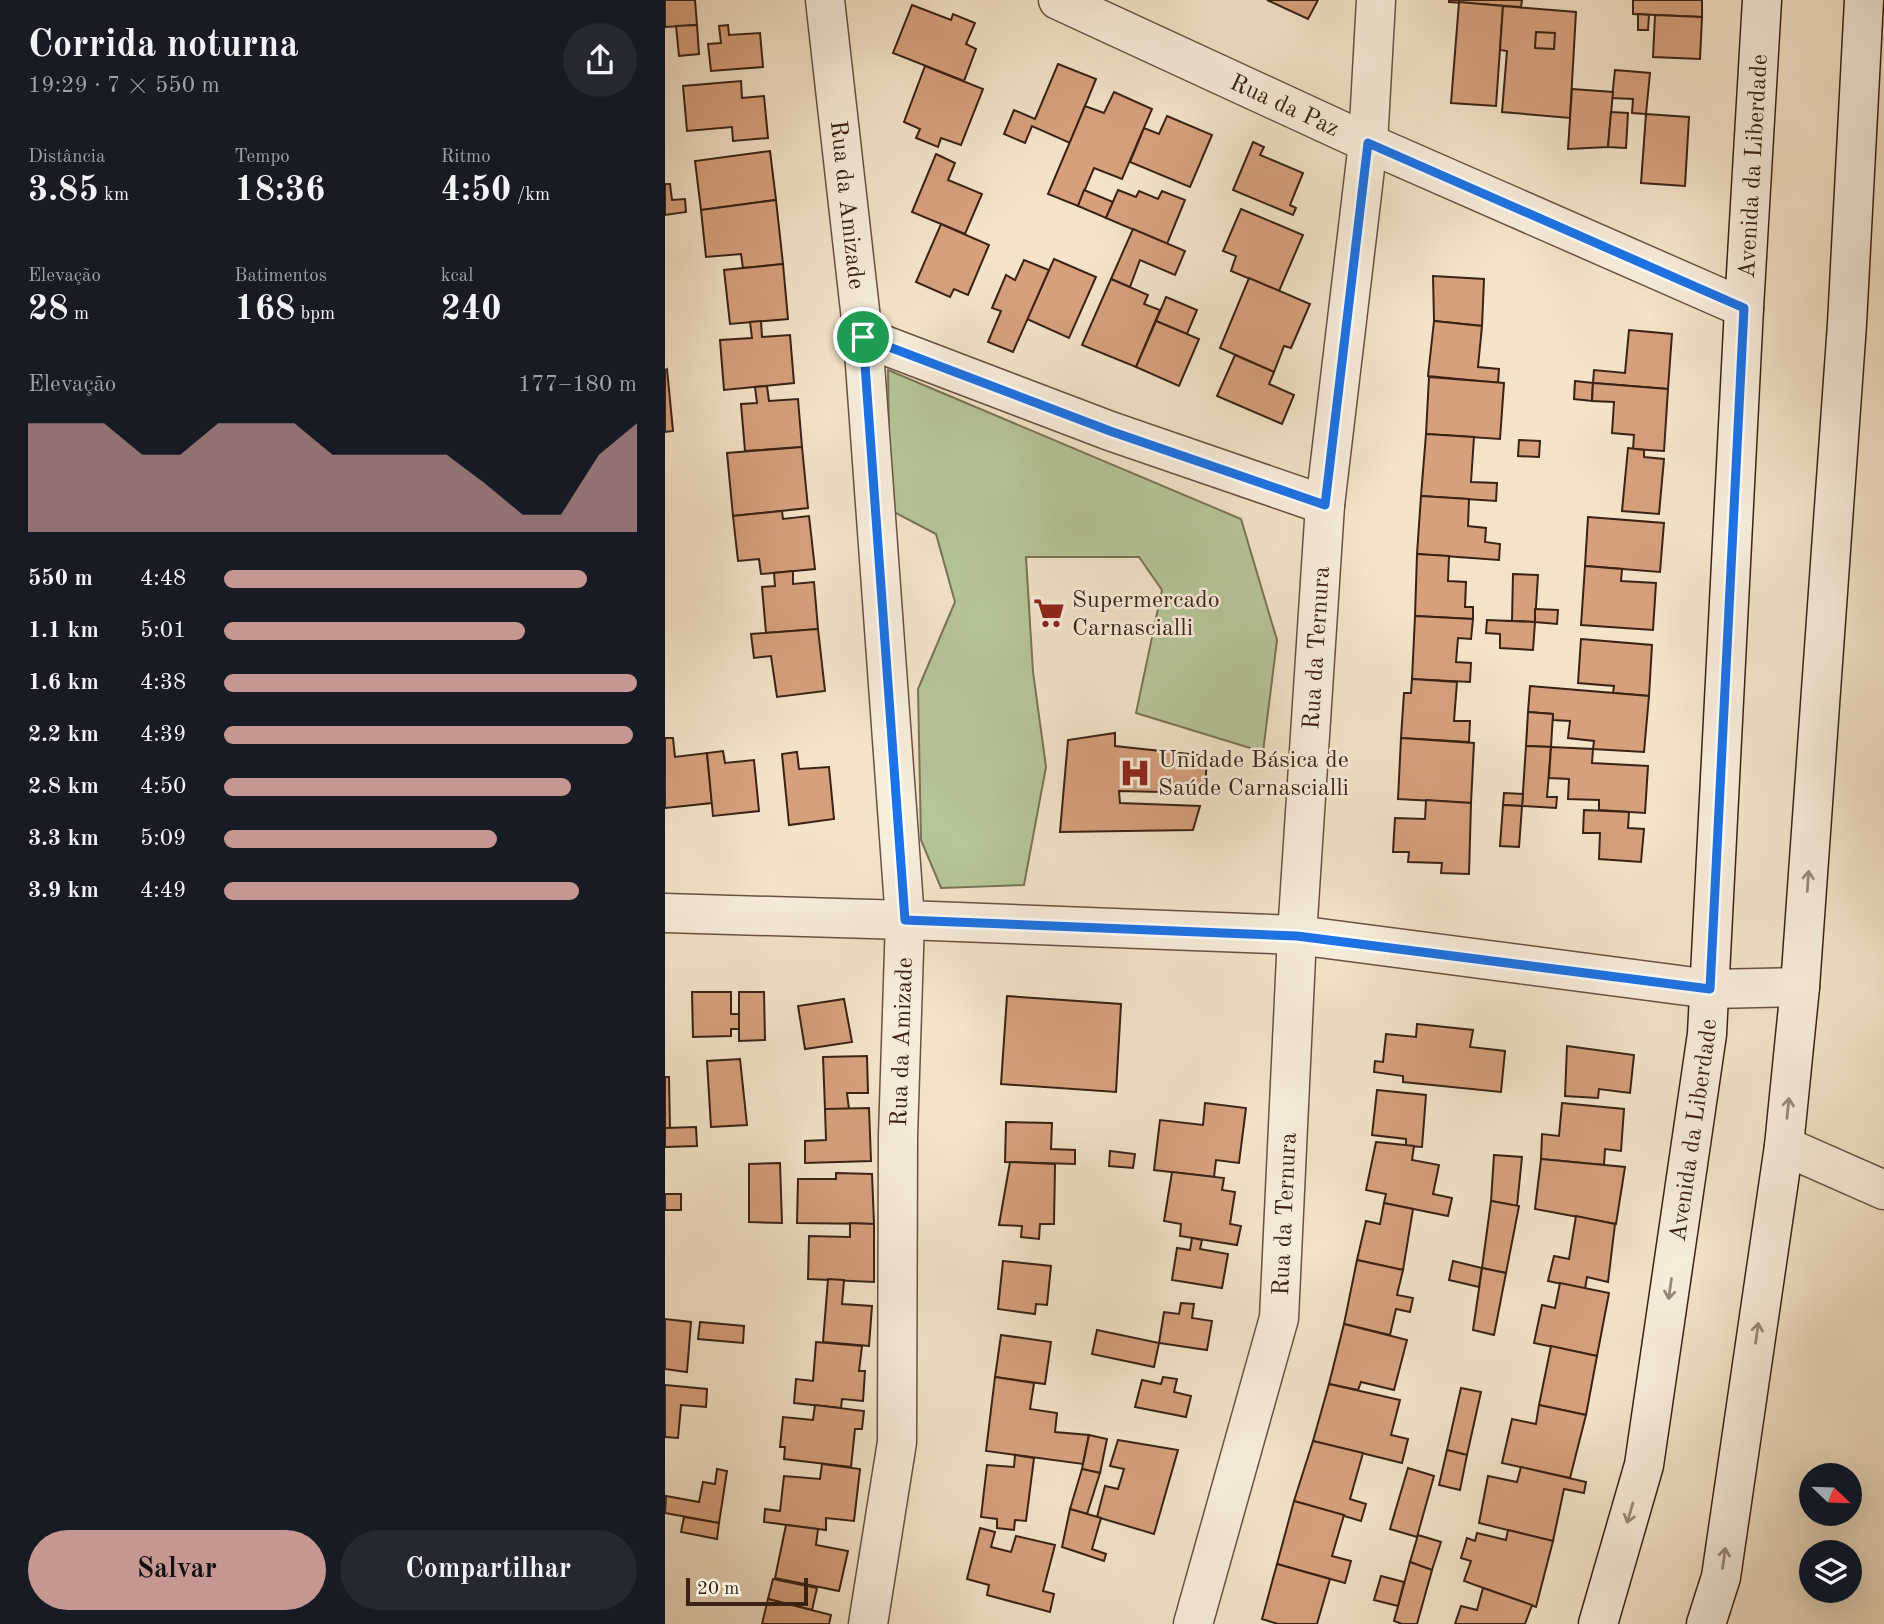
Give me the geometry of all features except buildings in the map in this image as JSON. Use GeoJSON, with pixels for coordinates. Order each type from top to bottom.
{"type":"FeatureCollection","features":[{"type":"Feature","properties":{"kind":"street","name":"Rua da Amizade"},"geometry":{"type":"LineString","coordinates":[[825,0],[863,337],[905,920],[898,1136],[897,1442],[867,1624]]}},
{"type":"Feature","properties":{"kind":"street","name":"Rua da Paz"},"geometry":{"type":"LineString","coordinates":[[1058,0],[1368,143],[1744,308]]}},
{"type":"Feature","properties":{"kind":"street","name":"Rua da Ternura"},"geometry":{"type":"LineString","coordinates":[[1193,1624],[1279,1318],[1297,936],[1325,505],[1368,143],[1376,0]]}},
{"type":"Feature","properties":{"kind":"street","name":"Avenida da Liberdade"},"geometry":{"type":"LineString","coordinates":[[1598,1624],[1644,1465],[1707,1034],[1762,0]]}},
{"type":"Feature","properties":{"kind":"street"},"geometry":{"type":"LineString","coordinates":[[1706,1624],[1721,1577],[1784,1146],[1800,986],[1847,324],[1864,0]]}},
{"type":"Feature","properties":{"kind":"street"},"geometry":{"type":"LineString","coordinates":[[863,337],[1110,431],[1325,505]]}},
{"type":"Feature","properties":{"kind":"street"},"geometry":{"type":"LineString","coordinates":[[665,913],[1297,936],[1710,989],[1800,986]]}},
{"type":"Feature","properties":{"kind":"street"},"geometry":{"type":"LineString","coordinates":[[1784,1146],[1884,1190]]}},
{"type":"Feature","properties":{"kind":"green space"},"geometry":{"type":"Polygon","coordinates":[[[888,370],[1241,519],[1277,640],[1263,752],[1136,713],[1162,590],[1139,557],[1026,557],[1033,672],[1046,767],[1024,885],[941,888],[921,840],[918,689],[955,602],[936,534],[890,510],[888,370]]]}},
{"type":"Feature","properties":{"kind":"place","name":"Supermercado Carnascialli"},"geometry":{"type":"Point","coordinates":[1049,613]}},
{"type":"Feature","properties":{"kind":"place","name":"Unidade Básica de Saúde Carnascialli"},"geometry":{"type":"Point","coordinates":[1135,773]}},
{"type":"Feature","properties":{"kind":"route"},"geometry":{"type":"LineString","coordinates":[[1368,143],[1744,308],[1710,989],[1297,936],[905,920],[863,337],[1110,431],[1325,505],[1368,143]]}}]}
